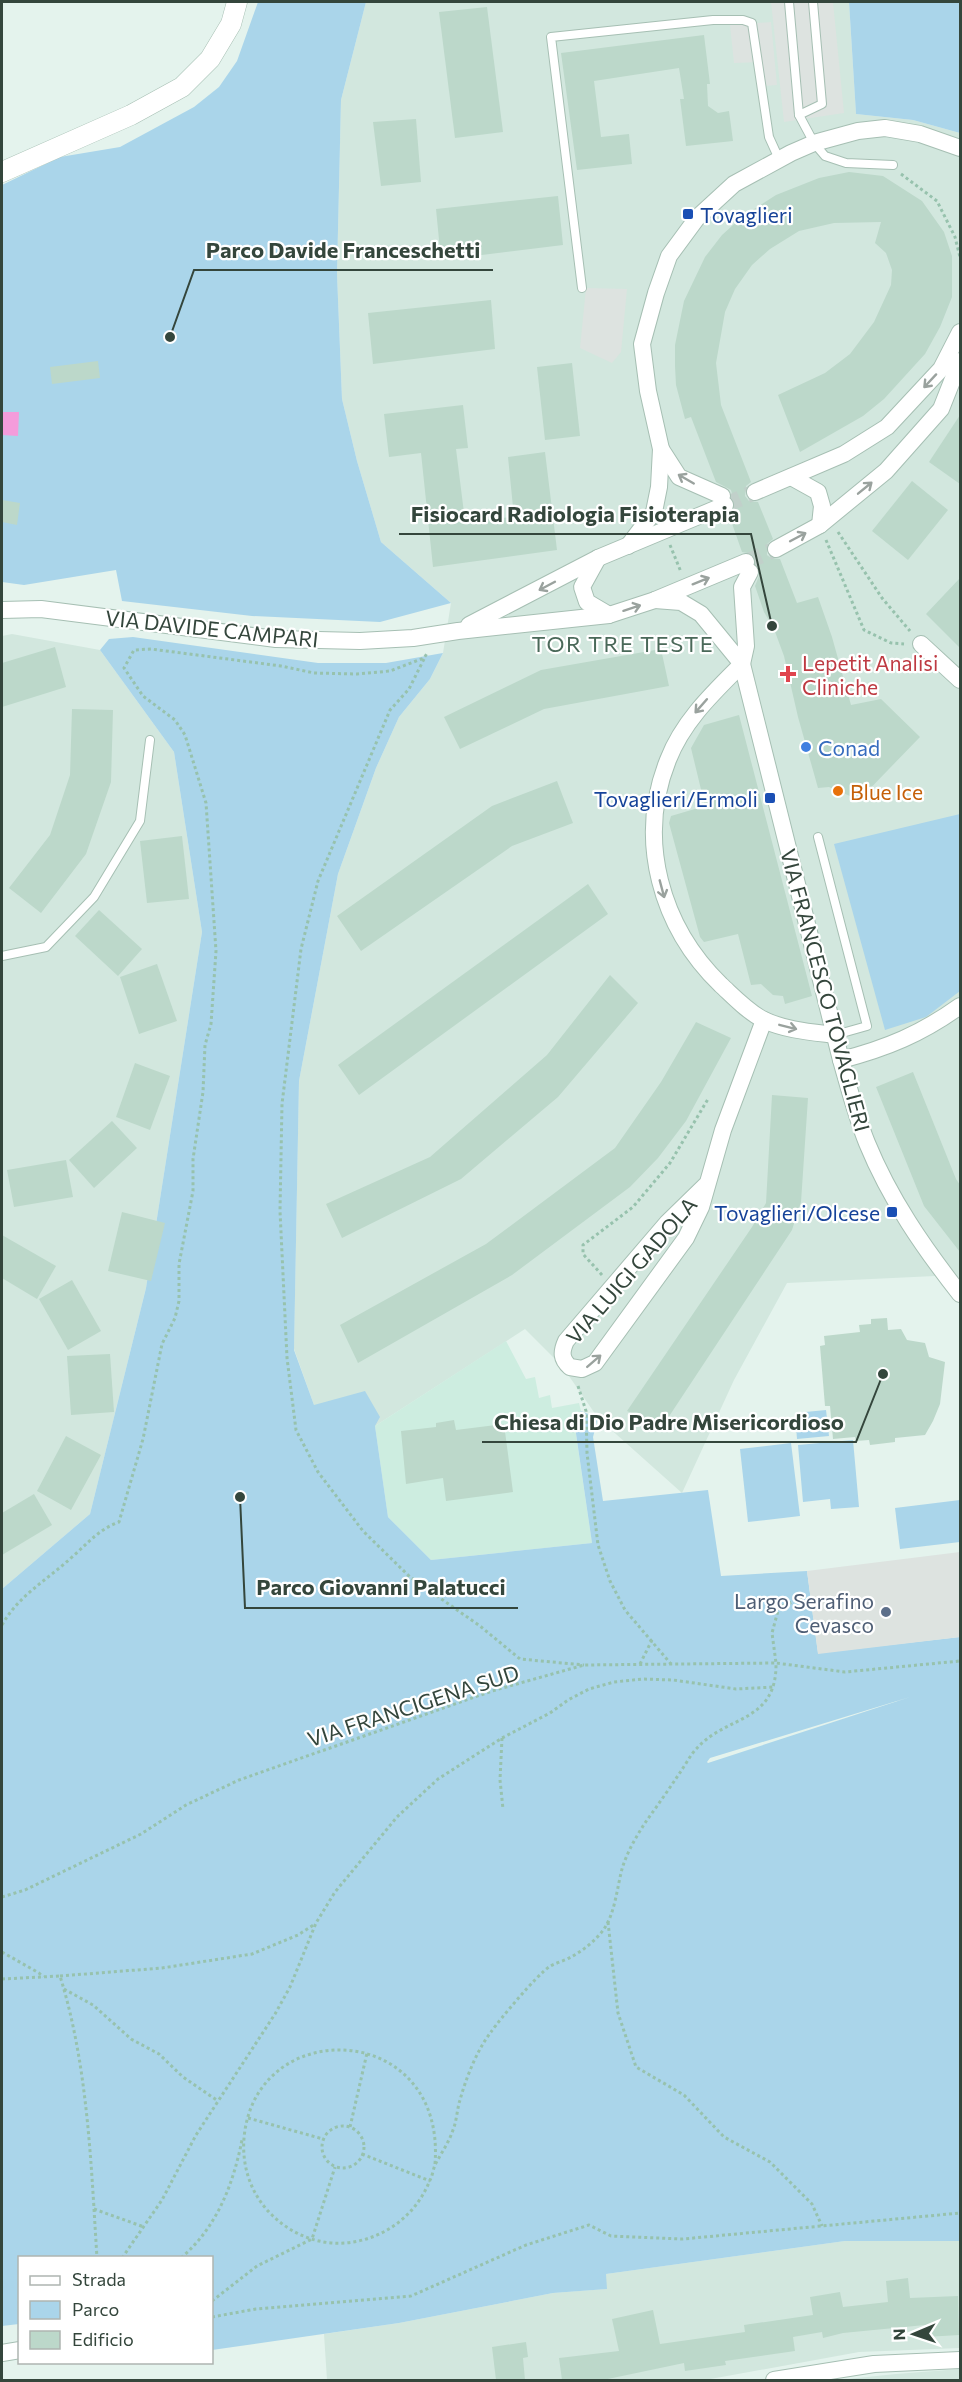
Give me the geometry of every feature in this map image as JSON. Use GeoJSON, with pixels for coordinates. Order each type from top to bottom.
{"type":"FeatureCollection","features":[{"type":"Feature","properties":{"kind":"street"},"geometry":{"type":"LineString","coordinates":[[2,172],[131,115],[182,87],[210,59],[231,24],[237,2]]}},
{"type":"Feature","properties":{"kind":"street"},"geometry":{"type":"LineString","coordinates":[[628,546],[654,512],[659,486],[661,449],[648,391],[642,344],[669,256],[698,218],[734,184],[814,143],[858,131],[885,128],[920,134],[956,147]]}},
{"type":"Feature","properties":{"kind":"street"},"geometry":{"type":"LineString","coordinates":[[755,492],[844,454],[887,427],[941,369],[960,332]]}},
{"type":"Feature","properties":{"kind":"street"},"geometry":{"type":"LineString","coordinates":[[776,549],[824,521],[886,471],[941,409],[960,361]]}},
{"type":"Feature","properties":{"kind":"street"},"geometry":{"type":"LineString","coordinates":[[458,631],[598,558],[664,531],[723,501],[679,477],[661,449]]}},
{"type":"Feature","properties":{"kind":"street"},"geometry":{"type":"LineString","coordinates":[[791,477],[818,492],[824,521]]}},
{"type":"Feature","properties":{"kind":"street"},"geometry":{"type":"LineString","coordinates":[[598,558],[582,587],[587,602],[609,615]]}},
{"type":"Feature","properties":{"kind":"street","name":"VIA DAVIDE CAMPARI"},"geometry":{"type":"LineString","coordinates":[[2,610],[41,609],[276,639],[360,641],[413,638],[609,615],[655,600],[687,586],[748,567],[742,587],[746,646],[742,664]]}},
{"type":"Feature","properties":{"kind":"street"},"geometry":{"type":"LineString","coordinates":[[655,600],[681,602],[701,614],[742,664],[699,708],[686,725],[672,750],[662,776],[657,799],[654,843],[662,891],[684,941],[716,980],[747,1008],[764,1020],[802,1030],[835,1035]]}},
{"type":"Feature","properties":{"kind":"street"},"geometry":{"type":"LineString","coordinates":[[921,644],[960,680]]}},
{"type":"Feature","properties":{"kind":"street","name":"VIA FRANCESCO TOVAGLIERI"},"geometry":{"type":"LineString","coordinates":[[742,664],[841,1060],[859,1123],[885,1181],[918,1238],[960,1294]]}},
{"type":"Feature","properties":{"kind":"street"},"geometry":{"type":"LineString","coordinates":[[841,1060],[912,1037],[960,1006]]}},
{"type":"Feature","properties":{"kind":"street","name":"VIA LUIGI GADOLA"},"geometry":{"type":"LineString","coordinates":[[707,1184],[667,1223],[566,1341],[562,1350],[562,1358],[566,1364],[576,1369],[589,1367],[595,1363],[686,1238],[701,1207],[738,1084],[764,1020]]}},
{"type":"Feature","properties":{"kind":"street"},"geometry":{"type":"LineString","coordinates":[[2,2353],[18,2350]]}},
{"type":"Feature","properties":{"kind":"street"},"geometry":{"type":"LineString","coordinates":[[774,2380],[874,2364],[960,2360]]}},
{"type":"Feature","properties":{"kind":"lane"},"geometry":{"type":"LineString","coordinates":[[789,2],[799,115],[814,143],[825,156],[846,163],[893,165]]}},
{"type":"Feature","properties":{"kind":"lane"},"geometry":{"type":"LineString","coordinates":[[799,115],[822,104],[813,2]]}},
{"type":"Feature","properties":{"kind":"lane"},"geometry":{"type":"LineString","coordinates":[[582,288],[551,37],[713,20],[743,20],[752,23],[770,137],[779,159]]}},
{"type":"Feature","properties":{"kind":"lane"},"geometry":{"type":"LineString","coordinates":[[2,956],[46,947],[94,897],[140,821],[150,740]]}},
{"type":"Feature","properties":{"kind":"lane"},"geometry":{"type":"LineString","coordinates":[[818,837],[867,1026],[835,1035]]}},
{"type":"Feature","properties":{"kind":"path"},"geometry":{"type":"LineString","coordinates":[[893,165],[906,178],[937,201],[955,237],[960,257]]}},
{"type":"Feature","properties":{"kind":"path"},"geometry":{"type":"LineString","coordinates":[[824,521],[864,630],[891,643],[921,644]]}},
{"type":"Feature","properties":{"kind":"path"},"geometry":{"type":"LineString","coordinates":[[824,521],[882,598],[921,644]]}},
{"type":"Feature","properties":{"kind":"path"},"geometry":{"type":"LineString","coordinates":[[664,531],[687,586]]}},
{"type":"Feature","properties":{"kind":"path"},"geometry":{"type":"LineString","coordinates":[[438,634],[409,689],[390,710],[318,881],[300,949],[282,1104],[280,1211],[286,1358],[296,1430],[318,1472],[363,1531],[410,1577],[480,1626],[520,1659],[584,1665]]}},
{"type":"Feature","properties":{"kind":"path"},"geometry":{"type":"LineString","coordinates":[[2,1625],[9,1612],[28,1593],[71,1558],[94,1535],[119,1522],[143,1439],[162,1344],[175,1318],[182,1240],[188,1223],[193,1191],[193,1159],[203,1092],[205,1045],[210,1024],[216,951],[206,803],[185,735],[175,720],[143,696],[124,668],[127,659],[134,650],[150,649],[281,666],[314,673],[357,674],[390,671],[424,658]]}},
{"type":"Feature","properties":{"kind":"path"},"geometry":{"type":"LineString","coordinates":[[612,1286],[583,1254],[583,1245],[633,1206],[663,1172],[708,1099]]}},
{"type":"Feature","properties":{"kind":"path"},"geometry":{"type":"LineString","coordinates":[[576,1369],[579,1392],[586,1411],[587,1453],[598,1545],[616,1596],[671,1665]]}},
{"type":"Feature","properties":{"kind":"path"},"geometry":{"type":"LineString","coordinates":[[435,2164],[442,2156],[454,2128],[460,2099],[490,2032],[548,1967],[573,1956],[593,1942],[608,1921],[623,1865],[639,1832],[698,1747],[723,1730],[755,1714],[774,1687],[776,1664],[772,1633],[779,1607],[806,1597]]}},
{"type":"Feature","properties":{"kind":"path"},"geometry":{"type":"LineString","coordinates":[[640,1664],[652,1640]]}},
{"type":"Feature","properties":{"kind":"path","name":"VIA FRANCIGENA SUD"},"geometry":{"type":"LineString","coordinates":[[2,1898],[25,1890],[141,1834],[186,1805],[239,1780],[492,1692],[584,1665],[776,1664],[845,1672],[960,1661]]}},
{"type":"Feature","properties":{"kind":"path"},"geometry":{"type":"LineString","coordinates":[[123,2256],[162,2200],[196,2135],[227,2085],[245,2062],[290,1988],[316,1923],[335,1892],[397,1817],[438,1779],[502,1737],[590,1689],[614,1682],[643,1679],[673,1680],[736,1689],[774,1687]]}},
{"type":"Feature","properties":{"kind":"path"},"geometry":{"type":"LineString","coordinates":[[502,1737],[500,1780],[503,1809]]}},
{"type":"Feature","properties":{"kind":"path"},"geometry":{"type":"LineString","coordinates":[[608,1921],[618,2013],[636,2067],[684,2095],[724,2137],[770,2162],[812,2204],[822,2226]]}},
{"type":"Feature","properties":{"kind":"path"},"geometry":{"type":"LineString","coordinates":[[2,1979],[162,1968],[252,1954],[298,1935],[316,1923]]}},
{"type":"Feature","properties":{"kind":"path"},"geometry":{"type":"LineString","coordinates":[[2,1952],[43,1977]]}},
{"type":"Feature","properties":{"kind":"path"},"geometry":{"type":"LineString","coordinates":[[60,1976],[79,2062],[98,2256]]}},
{"type":"Feature","properties":{"kind":"path"},"geometry":{"type":"LineString","coordinates":[[64,1989],[93,2005],[131,2039],[159,2054],[183,2077],[218,2101]]}},
{"type":"Feature","properties":{"kind":"path"},"geometry":{"type":"LineString","coordinates":[[183,2256],[194,2247],[219,2212],[237,2166],[244,2131],[256,2098],[269,2081],[285,2067],[304,2056],[324,2050],[346,2049],[367,2053],[398,2069],[422,2095],[435,2128],[435,2164],[430,2181],[419,2202],[403,2220],[383,2234],[360,2241],[336,2243],[312,2240],[279,2222],[258,2198],[246,2169],[244,2131]]}},
{"type":"Feature","properties":{"kind":"path"},"geometry":{"type":"LineString","coordinates":[[350,2127],[367,2053]]}},
{"type":"Feature","properties":{"kind":"path"},"geometry":{"type":"LineString","coordinates":[[248,2118],[323,2139]]}},
{"type":"Feature","properties":{"kind":"path"},"geometry":{"type":"LineString","coordinates":[[344,2125],[360,2135],[364,2148],[354,2164],[348,2167],[335,2167],[322,2152],[323,2139],[331,2129],[344,2125]]}},
{"type":"Feature","properties":{"kind":"path"},"geometry":{"type":"LineString","coordinates":[[362,2154],[430,2181]]}},
{"type":"Feature","properties":{"kind":"path"},"geometry":{"type":"LineString","coordinates":[[213,2300],[257,2266],[312,2240],[335,2167]]}},
{"type":"Feature","properties":{"kind":"path"},"geometry":{"type":"LineString","coordinates":[[94,2209],[144,2227]]}},
{"type":"Feature","properties":{"kind":"path"},"geometry":{"type":"LineString","coordinates":[[213,2317],[256,2309],[411,2296],[526,2245],[589,2225],[611,2236],[683,2239],[960,2212]]}},
{"type":"Feature","properties":{"kind":"shaded area"},"geometry":{"type":"Polygon","coordinates":[[[366,2],[849,2],[856,114],[913,120],[960,133],[960,1279],[956,1275],[787,1283],[734,1380],[682,1493],[598,1418],[562,1366],[525,1329],[375,1426],[314,1405],[294,1349],[299,1081],[338,874],[376,768],[399,717],[430,679],[443,653],[451,603],[381,542],[357,461],[342,399],[337,274],[341,100],[366,2]]]}},
{"type":"Feature","properties":{"kind":"shaded area"},"geometry":{"type":"Polygon","coordinates":[[[771,2],[833,2],[844,113],[784,122],[771,2]]]}},
{"type":"Feature","properties":{"kind":"shaded area"},"geometry":{"type":"Polygon","coordinates":[[[771,22],[777,85],[764,86],[761,62],[734,63],[730,25],[771,22]]]}},
{"type":"Feature","properties":{"kind":"shaded area"},"geometry":{"type":"Polygon","coordinates":[[[586,288],[627,289],[621,352],[612,363],[580,348],[586,288]]]}},
{"type":"Feature","properties":{"kind":"shaded area"},"geometry":{"type":"Polygon","coordinates":[[[2,412],[19,412],[18,436],[2,435],[2,412]]]}},
{"type":"Feature","properties":{"kind":"shaded area"},"geometry":{"type":"Polygon","coordinates":[[[12,634],[100,650],[174,752],[202,932],[146,1288],[90,1514],[2,1589],[2,636],[12,634]]]}},
{"type":"Feature","properties":{"kind":"shaded area"},"geometry":{"type":"Polygon","coordinates":[[[506,1341],[526,1379],[535,1377],[539,1398],[550,1395],[552,1408],[579,1403],[581,1411],[574,1421],[592,1543],[431,1560],[388,1517],[375,1426],[506,1341]]]}},
{"type":"Feature","properties":{"kind":"shaded area","name":"Largo Serafino Cevasco"},"geometry":{"type":"Polygon","coordinates":[[[960,1552],[960,1637],[818,1654],[807,1571],[960,1552]]]}},
{"type":"Feature","properties":{"kind":"shaded area"},"geometry":{"type":"Polygon","coordinates":[[[845,2241],[960,2241],[960,2348],[859,2352],[705,2380],[327,2380],[324,2334],[399,2323],[553,2293],[606,2289],[606,2274],[845,2241]]]}},
{"type":"Feature","properties":{"kind":"shaded area"},"geometry":{"type":"Polygon","coordinates":[[[960,2369],[960,2380],[838,2380],[896,2374],[960,2369]]]}},
{"type":"Feature","properties":{"kind":"green space"},"geometry":{"type":"Polygon","coordinates":[[[258,2],[366,2],[341,100],[337,274],[342,399],[357,461],[381,542],[451,603],[380,622],[252,616],[122,601],[116,570],[24,585],[2,582],[2,185],[60,157],[120,147],[194,107],[219,87],[237,61],[258,2]]]}},
{"type":"Feature","properties":{"kind":"green space"},"geometry":{"type":"Polygon","coordinates":[[[849,2],[960,2],[960,133],[913,120],[856,114],[849,2]]]}},
{"type":"Feature","properties":{"kind":"green space"},"geometry":{"type":"Polygon","coordinates":[[[133,637],[318,663],[386,663],[443,653],[430,679],[399,717],[376,768],[338,874],[299,1081],[294,1350],[314,1405],[365,1391],[380,1417],[375,1426],[388,1517],[431,1560],[592,1543],[574,1420],[581,1411],[598,1418],[593,1437],[603,1501],[708,1490],[721,1576],[807,1571],[818,1653],[960,1637],[960,2241],[845,2241],[606,2274],[607,2289],[553,2293],[399,2323],[213,2350],[213,2256],[18,2256],[18,2324],[2,2326],[2,1589],[90,1514],[146,1288],[202,932],[174,752],[100,650],[109,639],[133,637]],[[910,1697],[710,1758],[708,1763],[910,1697]]]}},
{"type":"Feature","properties":{"kind":"green space"},"geometry":{"type":"Polygon","coordinates":[[[960,814],[960,991],[926,1017],[885,1030],[834,844],[960,814]]]}},
{"type":"Feature","properties":{"kind":"green space"},"geometry":{"type":"Polygon","coordinates":[[[826,1410],[829,1436],[797,1439],[795,1413],[826,1410]]]}},
{"type":"Feature","properties":{"kind":"green space"},"geometry":{"type":"Polygon","coordinates":[[[853,1440],[859,1507],[831,1509],[830,1499],[803,1502],[798,1445],[853,1440]]]}},
{"type":"Feature","properties":{"kind":"green space"},"geometry":{"type":"Polygon","coordinates":[[[791,1443],[800,1516],[748,1522],[740,1449],[791,1443]]]}},
{"type":"Feature","properties":{"kind":"green space"},"geometry":{"type":"Polygon","coordinates":[[[960,1500],[960,1542],[900,1549],[895,1508],[960,1500]]]}},
{"type":"Feature","properties":{"kind":"building"},"geometry":{"type":"Polygon","coordinates":[[[487,7],[503,132],[455,138],[439,12],[487,7]]]}},
{"type":"Feature","properties":{"kind":"building"},"geometry":{"type":"Polygon","coordinates":[[[704,35],[710,84],[707,84],[708,106],[718,113],[729,111],[733,141],[686,146],[680,99],[684,99],[679,68],[594,81],[601,137],[629,134],[632,164],[577,170],[561,53],[704,35]]]}},
{"type":"Feature","properties":{"kind":"building"},"geometry":{"type":"Polygon","coordinates":[[[416,119],[421,182],[381,186],[373,122],[416,119]]]}},
{"type":"Feature","properties":{"kind":"building"},"geometry":{"type":"Polygon","coordinates":[[[849,172],[883,176],[922,201],[944,232],[952,256],[952,297],[940,327],[925,354],[884,399],[863,416],[800,452],[778,395],[825,373],[850,354],[874,322],[891,285],[892,270],[886,253],[875,243],[881,222],[834,223],[799,231],[770,249],[752,265],[735,289],[725,312],[716,363],[721,405],[751,482],[746,486],[745,496],[749,501],[758,502],[773,539],[767,544],[767,555],[780,559],[797,603],[818,597],[851,705],[881,699],[920,737],[857,802],[850,796],[829,787],[818,788],[784,656],[755,586],[759,576],[759,567],[753,554],[742,552],[729,515],[735,506],[731,490],[716,482],[691,417],[685,419],[676,385],[675,366],[675,345],[684,301],[705,257],[722,235],[743,216],[776,195],[819,178],[849,172]]]}},
{"type":"Feature","properties":{"kind":"building"},"geometry":{"type":"Polygon","coordinates":[[[558,196],[563,245],[441,260],[436,209],[558,196]]]}},
{"type":"Feature","properties":{"kind":"building"},"geometry":{"type":"Polygon","coordinates":[[[491,300],[495,349],[373,364],[368,313],[491,300]]]}},
{"type":"Feature","properties":{"kind":"building"},"geometry":{"type":"Polygon","coordinates":[[[98,361],[100,378],[52,384],[50,367],[98,361]]]}},
{"type":"Feature","properties":{"kind":"building"},"geometry":{"type":"Polygon","coordinates":[[[572,363],[580,436],[545,440],[537,367],[572,363]]]}},
{"type":"Feature","properties":{"kind":"building"},"geometry":{"type":"Polygon","coordinates":[[[463,405],[468,448],[456,449],[465,521],[514,517],[508,457],[545,452],[557,550],[433,567],[421,453],[389,457],[384,414],[463,405]]]}},
{"type":"Feature","properties":{"kind":"building"},"geometry":{"type":"Polygon","coordinates":[[[960,415],[960,484],[929,462],[960,415]]]}},
{"type":"Feature","properties":{"kind":"building"},"geometry":{"type":"Polygon","coordinates":[[[912,481],[948,510],[908,560],[872,531],[912,481]]]}},
{"type":"Feature","properties":{"kind":"building"},"geometry":{"type":"Polygon","coordinates":[[[2,500],[20,503],[17,525],[2,522],[2,500]]]}},
{"type":"Feature","properties":{"kind":"building"},"geometry":{"type":"Polygon","coordinates":[[[960,578],[960,648],[926,614],[960,578]]]}},
{"type":"Feature","properties":{"kind":"building"},"geometry":{"type":"Polygon","coordinates":[[[55,647],[66,687],[2,707],[2,663],[55,647]]]}},
{"type":"Feature","properties":{"kind":"building"},"geometry":{"type":"Polygon","coordinates":[[[661,649],[669,686],[544,709],[460,749],[444,717],[541,670],[661,649]]]}},
{"type":"Feature","properties":{"kind":"building"},"geometry":{"type":"Polygon","coordinates":[[[72,709],[113,710],[111,782],[86,854],[41,913],[9,888],[50,835],[70,775],[72,709]]]}},
{"type":"Feature","properties":{"kind":"building"},"geometry":{"type":"Polygon","coordinates":[[[739,715],[812,996],[785,1004],[783,996],[773,995],[761,984],[751,985],[738,934],[704,942],[700,937],[669,823],[671,816],[705,806],[691,748],[704,725],[739,715]]]}},
{"type":"Feature","properties":{"kind":"building"},"geometry":{"type":"Polygon","coordinates":[[[557,781],[573,823],[512,846],[361,951],[337,916],[492,806],[557,781]]]}},
{"type":"Feature","properties":{"kind":"building"},"geometry":{"type":"Polygon","coordinates":[[[182,836],[189,899],[147,903],[140,841],[182,836]]]}},
{"type":"Feature","properties":{"kind":"building"},"geometry":{"type":"Polygon","coordinates":[[[588,884],[608,914],[359,1095],[338,1065],[588,884]]]}},
{"type":"Feature","properties":{"kind":"building"},"geometry":{"type":"Polygon","coordinates":[[[99,910],[142,949],[118,976],[75,936],[99,910]]]}},
{"type":"Feature","properties":{"kind":"building"},"geometry":{"type":"Polygon","coordinates":[[[157,964],[177,1021],[139,1034],[120,977],[157,964]]]}},
{"type":"Feature","properties":{"kind":"building"},"geometry":{"type":"Polygon","coordinates":[[[610,975],[638,1003],[558,1097],[461,1179],[342,1238],[326,1204],[430,1157],[547,1055],[610,975]]]}},
{"type":"Feature","properties":{"kind":"building"},"geometry":{"type":"Polygon","coordinates":[[[696,1022],[731,1038],[686,1121],[658,1158],[630,1187],[512,1275],[358,1363],[340,1325],[486,1244],[615,1148],[661,1082],[696,1022]]]}},
{"type":"Feature","properties":{"kind":"building"},"geometry":{"type":"Polygon","coordinates":[[[135,1063],[170,1076],[150,1130],[116,1117],[135,1063]]]}},
{"type":"Feature","properties":{"kind":"building"},"geometry":{"type":"Polygon","coordinates":[[[913,1072],[960,1185],[960,1252],[924,1206],[876,1087],[913,1072]]]}},
{"type":"Feature","properties":{"kind":"building"},"geometry":{"type":"Polygon","coordinates":[[[772,1095],[808,1098],[801,1202],[792,1230],[662,1427],[627,1411],[766,1203],[772,1095]]]}},
{"type":"Feature","properties":{"kind":"building"},"geometry":{"type":"Polygon","coordinates":[[[112,1121],[137,1148],[94,1188],[69,1160],[112,1121]]]}},
{"type":"Feature","properties":{"kind":"building"},"geometry":{"type":"Polygon","coordinates":[[[66,1160],[73,1197],[14,1207],[7,1170],[66,1160]]]}},
{"type":"Feature","properties":{"kind":"building"},"geometry":{"type":"Polygon","coordinates":[[[122,1212],[165,1223],[151,1281],[108,1271],[122,1212]]]}},
{"type":"Feature","properties":{"kind":"building"},"geometry":{"type":"Polygon","coordinates":[[[2,1235],[56,1266],[37,1299],[2,1278],[2,1235]]]}},
{"type":"Feature","properties":{"kind":"building"},"geometry":{"type":"Polygon","coordinates":[[[72,1280],[101,1331],[68,1350],[39,1299],[72,1280]]]}},
{"type":"Feature","properties":{"kind":"building"},"geometry":{"type":"Polygon","coordinates":[[[887,1318],[888,1330],[901,1329],[907,1340],[925,1343],[929,1357],[945,1362],[940,1404],[933,1421],[925,1435],[895,1438],[895,1442],[870,1445],[869,1440],[856,1441],[855,1437],[833,1439],[830,1406],[825,1406],[820,1346],[825,1345],[824,1336],[860,1332],[859,1325],[871,1324],[871,1319],[887,1318]]]}},
{"type":"Feature","properties":{"kind":"building"},"geometry":{"type":"Polygon","coordinates":[[[110,1354],[114,1412],[71,1415],[67,1356],[110,1354]]]}},
{"type":"Feature","properties":{"kind":"building"},"geometry":{"type":"Polygon","coordinates":[[[454,1420],[456,1430],[504,1424],[513,1492],[446,1501],[443,1478],[406,1484],[401,1431],[436,1427],[436,1423],[454,1420]]]}},
{"type":"Feature","properties":{"kind":"building"},"geometry":{"type":"Polygon","coordinates":[[[66,1436],[101,1455],[71,1510],[37,1491],[66,1436]]]}},
{"type":"Feature","properties":{"kind":"building"},"geometry":{"type":"Polygon","coordinates":[[[34,1494],[52,1525],[2,1555],[2,1513],[34,1494]]]}},
{"type":"Feature","properties":{"kind":"building"},"geometry":{"type":"Polygon","coordinates":[[[908,2278],[910,2298],[958,2296],[959,2335],[925,2337],[925,2325],[843,2333],[823,2338],[822,2332],[793,2337],[795,2351],[725,2361],[726,2365],[685,2371],[684,2363],[603,2380],[562,2380],[559,2358],[619,2351],[612,2319],[653,2310],[660,2344],[745,2332],[744,2325],[813,2315],[810,2297],[840,2292],[843,2307],[888,2302],[886,2281],[908,2278]]]}},
{"type":"Feature","properties":{"kind":"building"},"geometry":{"type":"Polygon","coordinates":[[[526,2342],[528,2357],[523,2358],[525,2380],[496,2380],[492,2347],[526,2342]]]}},
{"type":"Feature","properties":{"kind":"tunnel"},"geometry":{"type":"LineString","coordinates":[[725,505],[755,492]]}},
{"type":"Feature","properties":{"kind":"tunnel"},"geometry":{"type":"LineString","coordinates":[[746,562],[776,549]]}},
{"type":"Feature","properties":{"kind":"place","name":"Tovaglieri"},"geometry":{"type":"Point","coordinates":[688,214]}},
{"type":"Feature","properties":{"kind":"place","name":"Parco Davide Franceschetti"},"geometry":{"type":"Point","coordinates":[170,337]}},
{"type":"Feature","properties":{"kind":"place","name":"Fisiocard Radiologia Fisioterapia"},"geometry":{"type":"Point","coordinates":[772,626]}},
{"type":"Feature","properties":{"kind":"place","name":"Lepetit Analisi Cliniche"},"geometry":{"type":"Point","coordinates":[788,674]}},
{"type":"Feature","properties":{"kind":"place","name":"Conad"},"geometry":{"type":"Point","coordinates":[806,747]}},
{"type":"Feature","properties":{"kind":"place","name":"Blue Ice"},"geometry":{"type":"Point","coordinates":[838,791]}},
{"type":"Feature","properties":{"kind":"place","name":"Tovaglieri/Ermoli"},"geometry":{"type":"Point","coordinates":[770,798]}},
{"type":"Feature","properties":{"kind":"place","name":"Tovaglieri/Olcese"},"geometry":{"type":"Point","coordinates":[892,1212]}},
{"type":"Feature","properties":{"kind":"place","name":"Chiesa di Dio Padre Misericordioso"},"geometry":{"type":"Point","coordinates":[883,1374]}},
{"type":"Feature","properties":{"kind":"place","name":"Parco Giovanni Palatucci"},"geometry":{"type":"Point","coordinates":[240,1497]}},
{"type":"Feature","properties":{"kind":"place","name":"Largo Serafino Cevasco"},"geometry":{"type":"Point","coordinates":[886,1612]}},
{"type":"Feature","properties":{"kind":"district","name":"TOR TRE TESTE"},"geometry":{"type":"Point","coordinates":[623,643]}}]}
